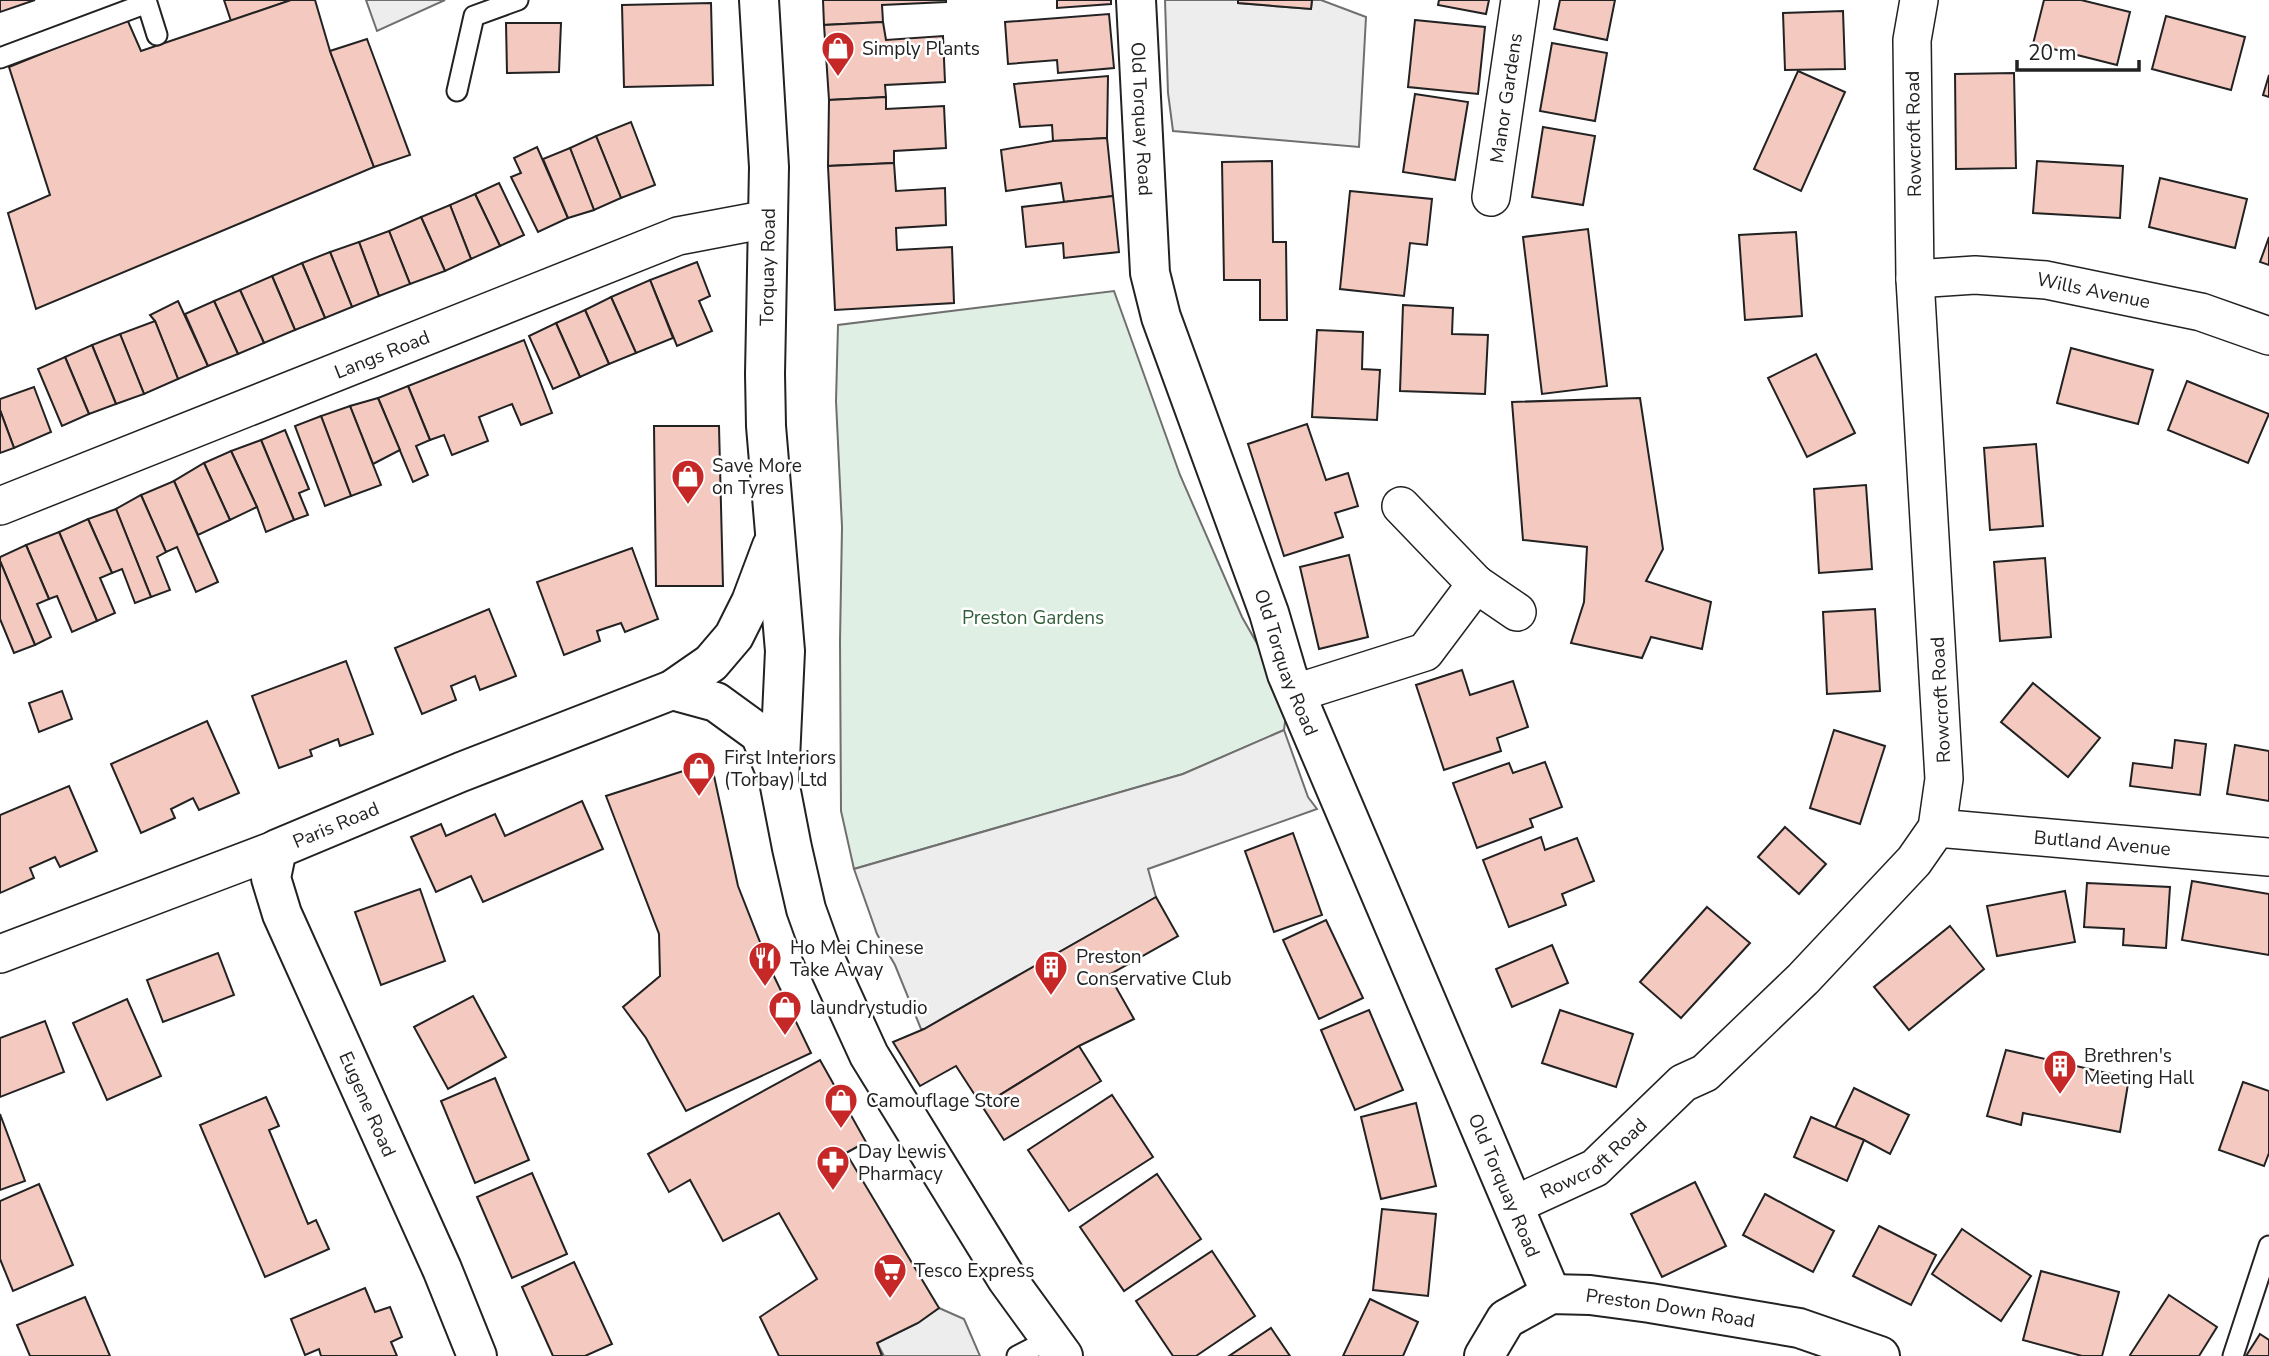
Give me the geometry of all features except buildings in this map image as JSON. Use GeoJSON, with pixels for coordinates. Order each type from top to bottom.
{"type":"FeatureCollection","features":[{"type":"Feature","properties":{"kind":"main road","name":"Torquay Road"},"geometry":{"type":"LineString","coordinates":[[759,0],[769,167],[766,426],[785,652],[779,781]]}},
{"type":"Feature","properties":{"kind":"main road","name":"Old Torquay Road"},"geometry":{"type":"LineString","coordinates":[[1136,0],[1150,273],[1161,317],[1269,612],[1287,674],[1551,1294]]}},
{"type":"Feature","properties":{"kind":"main road","name":"Paris Road"},"geometry":{"type":"LineString","coordinates":[[277,849],[461,772],[672,690],[711,663],[734,636],[751,602],[776,534]]}},
{"type":"Feature","properties":{"kind":"main road"},"geometry":{"type":"LineString","coordinates":[[672,690],[716,702],[760,734],[779,781],[806,909],[820,948],[869,1055],[1007,1279],[1044,1350]]}},
{"type":"Feature","properties":{"kind":"main road","name":"Eugene Road"},"geometry":{"type":"LineString","coordinates":[[277,849],[271,878],[282,914],[442,1269],[477,1356]]}},
{"type":"Feature","properties":{"kind":"main road"},"geometry":{"type":"LineString","coordinates":[[1484,1356],[1506,1319],[1551,1294]]}},
{"type":"Feature","properties":{"kind":"main road","name":"Preston Down Road"},"geometry":{"type":"LineString","coordinates":[[1551,1294],[1590,1295],[1650,1303],[1798,1328],[1881,1356]]}},
{"type":"Feature","properties":{"kind":"street","name":"Manor Gardens"},"geometry":{"type":"LineString","coordinates":[[1491,197],[1520,0]]}},
{"type":"Feature","properties":{"kind":"street","name":"Rowcroft Road"},"geometry":{"type":"LineString","coordinates":[[1514,1205],[1595,1168],[1683,1083],[1705,1073],[1803,979],[1914,861],[1937,828],[1944,779],[1915,279],[1912,40],[1919,0]]}},
{"type":"Feature","properties":{"kind":"street","name":"Langs Road"},"geometry":{"type":"LineString","coordinates":[[0,506],[678,236],[768,219]]}},
{"type":"Feature","properties":{"kind":"street","name":"Wills Avenue"},"geometry":{"type":"LineString","coordinates":[[1915,279],[1975,275],[2046,280],[2200,312],[2269,336]]}},
{"type":"Feature","properties":{"kind":"street"},"geometry":{"type":"LineString","coordinates":[[1401,506],[1476,584],[1517,612]]}},
{"type":"Feature","properties":{"kind":"street"},"geometry":{"type":"LineString","coordinates":[[1296,693],[1425,652],[1476,584]]}},
{"type":"Feature","properties":{"kind":"street","name":"Butland Avenue"},"geometry":{"type":"LineString","coordinates":[[1937,828],[2269,857]]}},
{"type":"Feature","properties":{"kind":"street","name":"Paris Road"},"geometry":{"type":"LineString","coordinates":[[0,954],[277,849]]}},
{"type":"Feature","properties":{"kind":"lane"},"geometry":{"type":"LineString","coordinates":[[457,91],[474,16],[518,0]]}},
{"type":"Feature","properties":{"kind":"lane"},"geometry":{"type":"LineString","coordinates":[[0,58],[147,3],[157,35]]}},
{"type":"Feature","properties":{"kind":"lane"},"geometry":{"type":"LineString","coordinates":[[2233,1356],[2269,1246]]}},
{"type":"Feature","properties":{"kind":"green space","name":"Preston Gardens"},"geometry":{"type":"Polygon","coordinates":[[[1114,291],[1180,475],[1242,617],[1279,682],[1287,706],[1284,730],[1183,774],[854,869],[841,811],[842,527],[836,401],[838,325],[1114,291]]]}},
{"type":"Feature","properties":{"kind":"shaded area"},"geometry":{"type":"Polygon","coordinates":[[[366,0],[445,0],[377,31],[366,0]]]}},
{"type":"Feature","properties":{"kind":"shaded area"},"geometry":{"type":"Polygon","coordinates":[[[1165,0],[1238,0],[1238,3],[1311,9],[1312,0],[1321,0],[1366,17],[1359,147],[1173,131],[1168,93],[1165,0]]]}},
{"type":"Feature","properties":{"kind":"shaded area"},"geometry":{"type":"Polygon","coordinates":[[[1284,730],[1308,797],[1317,809],[1148,869],[1156,897],[921,1029],[895,965],[877,934],[854,869],[1183,774],[1284,730]]]}},
{"type":"Feature","properties":{"kind":"shaded area"},"geometry":{"type":"Polygon","coordinates":[[[939,1308],[964,1319],[980,1356],[884,1356],[877,1343],[918,1323],[939,1308]]]}},
{"type":"Feature","properties":{"kind":"place","name":"Simply Plants"},"geometry":{"type":"Point","coordinates":[838,78]}},
{"type":"Feature","properties":{"kind":"place","name":"Save More on Tyres"},"geometry":{"type":"Point","coordinates":[688,506]}},
{"type":"Feature","properties":{"kind":"place","name":"First Interiors (Torbay) Ltd"},"geometry":{"type":"Point","coordinates":[699,798]}},
{"type":"Feature","properties":{"kind":"place","name":"Ho Mei Chinese Take Away"},"geometry":{"type":"Point","coordinates":[765,988]}},
{"type":"Feature","properties":{"kind":"place","name":"Preston Conservative Club"},"geometry":{"type":"Point","coordinates":[1051,997]}},
{"type":"Feature","properties":{"kind":"place","name":"laundrystudio"},"geometry":{"type":"Point","coordinates":[785,1037]}},
{"type":"Feature","properties":{"kind":"place","name":"Brethren's Meeting Hall"},"geometry":{"type":"Point","coordinates":[2060,1096]}},
{"type":"Feature","properties":{"kind":"place","name":"Camouflage Store"},"geometry":{"type":"Point","coordinates":[841,1130]}},
{"type":"Feature","properties":{"kind":"place","name":"Day Lewis Pharmacy"},"geometry":{"type":"Point","coordinates":[833,1192]}},
{"type":"Feature","properties":{"kind":"place","name":"Tesco Express"},"geometry":{"type":"Point","coordinates":[890,1300]}}]}
